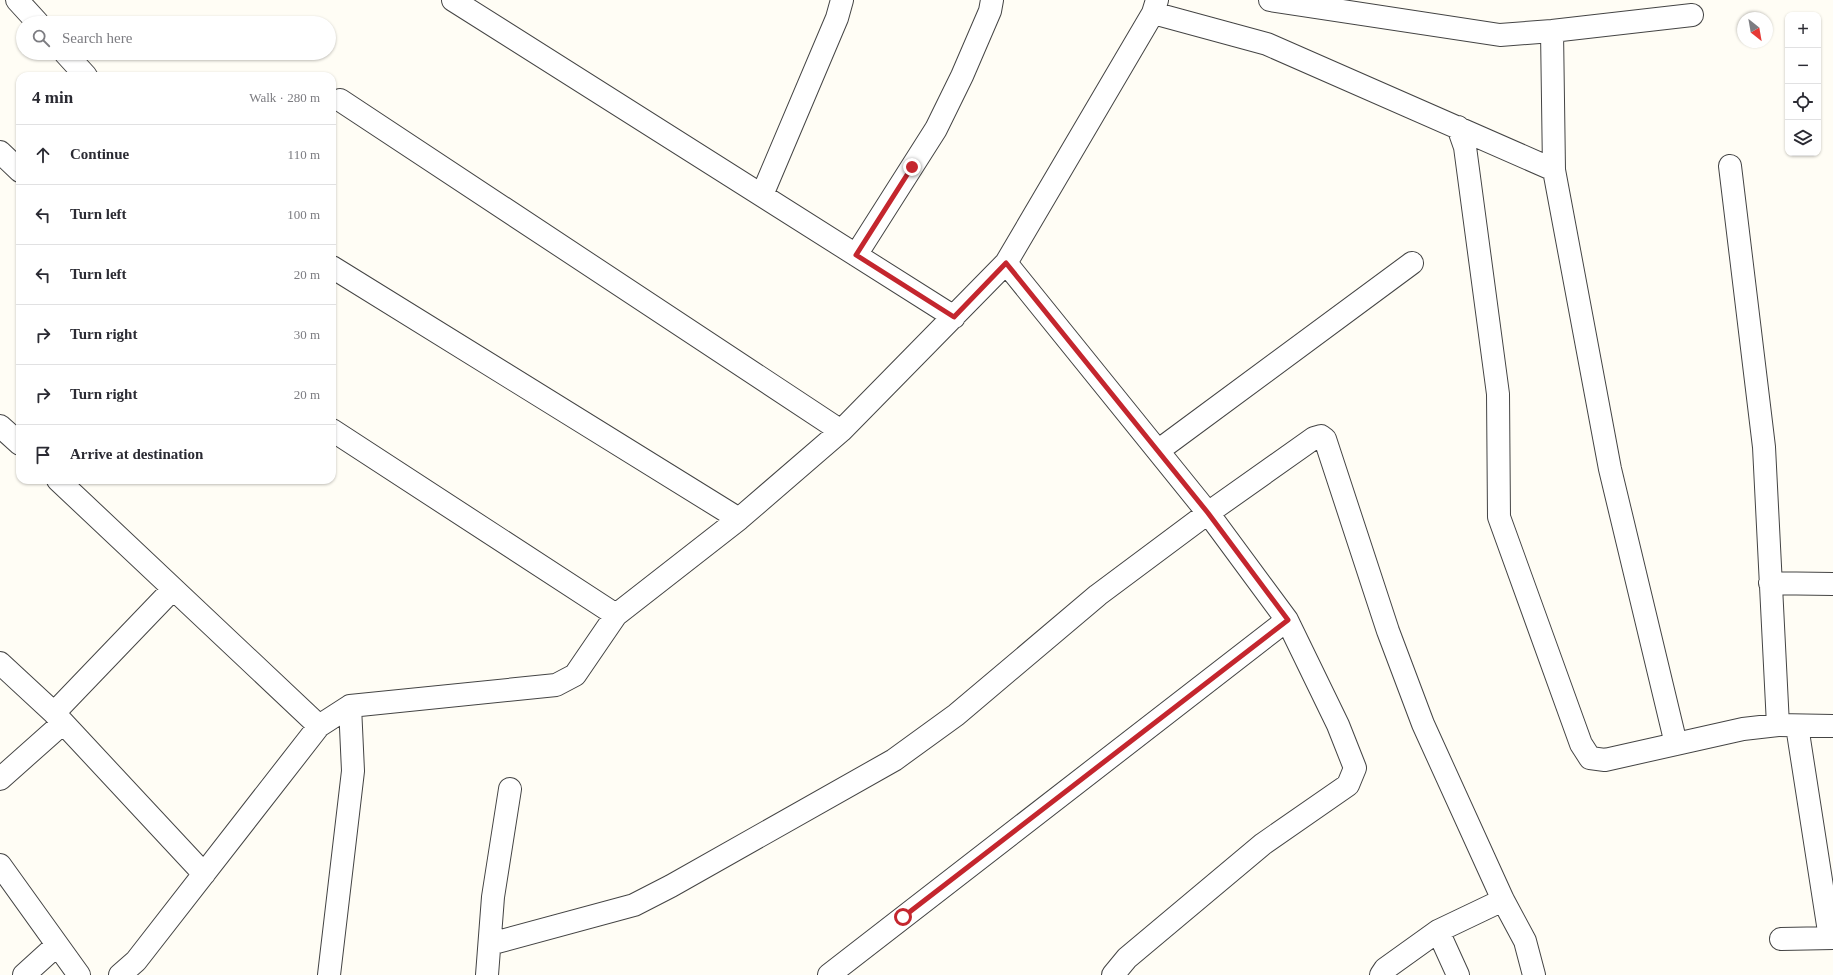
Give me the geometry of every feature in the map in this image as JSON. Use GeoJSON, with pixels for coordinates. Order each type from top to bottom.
{"type":"FeatureCollection","features":[{"type":"Feature","properties":{"kind":"street"},"geometry":{"type":"LineString","coordinates":[[17,0],[32,16]]}},
{"type":"Feature","properties":{"kind":"street"},"geometry":{"type":"LineString","coordinates":[[454,0],[954,317]]}},
{"type":"Feature","properties":{"kind":"street"},"geometry":{"type":"LineString","coordinates":[[762,195],[837,18],[842,0]]}},
{"type":"Feature","properties":{"kind":"street"},"geometry":{"type":"LineString","coordinates":[[856,255],[936,129],[962,76],[990,10],[992,0]]}},
{"type":"Feature","properties":{"kind":"street"},"geometry":{"type":"LineString","coordinates":[[1270,0],[1500,35],[1552,31],[1692,15]]}},
{"type":"Feature","properties":{"kind":"street"},"geometry":{"type":"LineString","coordinates":[[120,975],[136,961],[319,726],[350,706],[556,685],[575,675],[616,615],[739,519],[841,431],[1006,263],[1155,6],[1267,44],[1554,170]]}},
{"type":"Feature","properties":{"kind":"street"},"geometry":{"type":"LineString","coordinates":[[1552,31],[1554,170],[1610,469],[1676,744]]}},
{"type":"Feature","properties":{"kind":"street"},"geometry":{"type":"LineString","coordinates":[[71,60],[82,72]]}},
{"type":"Feature","properties":{"kind":"street"},"geometry":{"type":"LineString","coordinates":[[340,100],[841,431]]}},
{"type":"Feature","properties":{"kind":"street"},"geometry":{"type":"LineString","coordinates":[[1458,127],[1464,147],[1498,394],[1499,517],[1581,744],[1590,758],[1605,760],[1742,729],[1787,725],[1833,726]]}},
{"type":"Feature","properties":{"kind":"street"},"geometry":{"type":"LineString","coordinates":[[0,152],[16,167]]}},
{"type":"Feature","properties":{"kind":"street"},"geometry":{"type":"LineString","coordinates":[[1730,166],[1764,447],[1770,583],[1787,725],[1831,938],[1781,939]]}},
{"type":"Feature","properties":{"kind":"street"},"geometry":{"type":"LineString","coordinates":[[1006,263],[1159,450],[1288,620],[1338,725],[1355,768],[1348,785],[1263,844],[1127,958],[1113,975]]}},
{"type":"Feature","properties":{"kind":"street"},"geometry":{"type":"LineString","coordinates":[[1159,450],[1412,263]]}},
{"type":"Feature","properties":{"kind":"street"},"geometry":{"type":"LineString","coordinates":[[336,269],[739,519]]}},
{"type":"Feature","properties":{"kind":"street"},"geometry":{"type":"LineString","coordinates":[[0,426],[16,440]]}},
{"type":"Feature","properties":{"kind":"street"},"geometry":{"type":"LineString","coordinates":[[336,433],[616,615]]}},
{"type":"Feature","properties":{"kind":"street"},"geometry":{"type":"LineString","coordinates":[[490,944],[634,905],[671,886],[894,760],[956,715],[1098,595],[1208,513],[1314,438],[1321,436],[1325,439],[1388,631],[1424,724],[1503,900],[1525,942],[1534,975]]}},
{"type":"Feature","properties":{"kind":"street"},"geometry":{"type":"LineString","coordinates":[[62,484],[319,726]]}},
{"type":"Feature","properties":{"kind":"street"},"geometry":{"type":"LineString","coordinates":[[1770,583],[1833,584]]}},
{"type":"Feature","properties":{"kind":"street"},"geometry":{"type":"LineString","coordinates":[[0,779],[58,718],[173,589]]}},
{"type":"Feature","properties":{"kind":"street"},"geometry":{"type":"LineString","coordinates":[[829,975],[1288,620]]}},
{"type":"Feature","properties":{"kind":"street"},"geometry":{"type":"LineString","coordinates":[[0,663],[58,718],[204,874]]}},
{"type":"Feature","properties":{"kind":"street"},"geometry":{"type":"LineString","coordinates":[[329,975],[352,771],[350,706]]}},
{"type":"Feature","properties":{"kind":"street"},"geometry":{"type":"LineString","coordinates":[[487,975],[493,897],[510,789]]}},
{"type":"Feature","properties":{"kind":"street"},"geometry":{"type":"LineString","coordinates":[[0,865],[78,975]]}},
{"type":"Feature","properties":{"kind":"street"},"geometry":{"type":"LineString","coordinates":[[1381,975],[1385,969],[1438,931],[1503,900]]}},
{"type":"Feature","properties":{"kind":"street"},"geometry":{"type":"LineString","coordinates":[[1438,931],[1458,975]]}},
{"type":"Feature","properties":{"kind":"street"},"geometry":{"type":"LineString","coordinates":[[24,975],[57,945]]}},
{"type":"Feature","properties":{"kind":"route"},"geometry":{"type":"LineString","coordinates":[[903,917],[1288,620],[1159,450],[1006,263],[954,317],[856,255],[912,167]]}}]}
